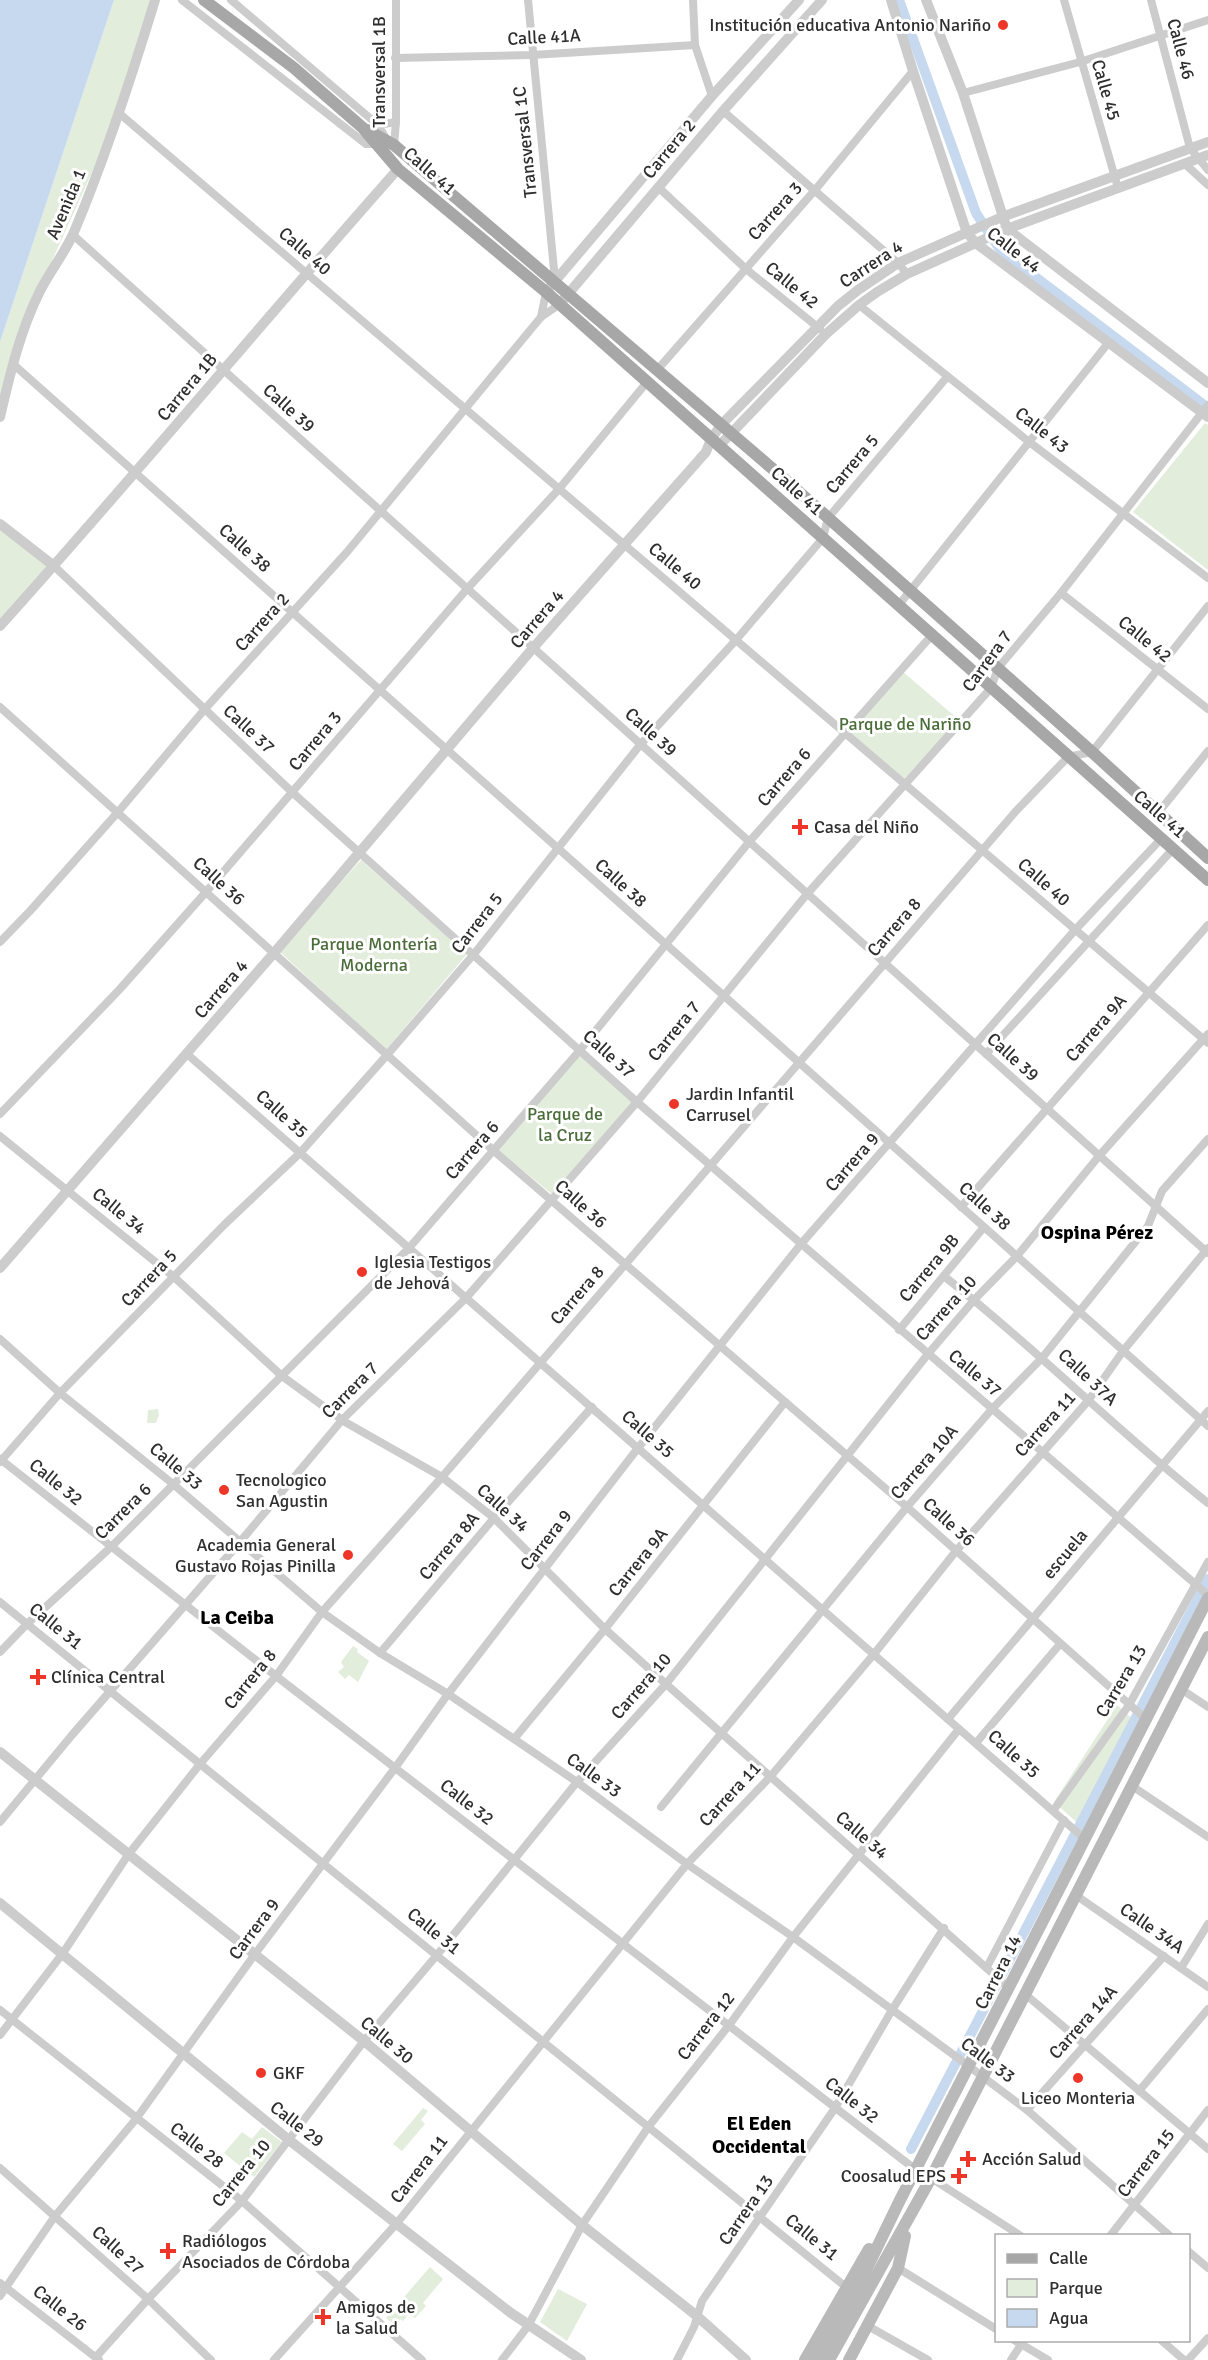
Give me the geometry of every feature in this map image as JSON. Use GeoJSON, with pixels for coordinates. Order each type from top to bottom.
{"type":"FeatureCollection","features":[{"type":"Feature","properties":{"kind":"main road","name":"Calle 41"},"geometry":{"type":"LineString","coordinates":[[204,0],[294,68],[363,128],[386,143],[555,280],[727,428],[1207,855]]}},
{"type":"Feature","properties":{"kind":"main road","name":"Calle 41"},"geometry":{"type":"LineString","coordinates":[[386,143],[398,169],[560,304],[1208,880]]}},
{"type":"Feature","properties":{"kind":"main road","name":"Carrera 14"},"geometry":{"type":"LineString","coordinates":[[829,2360],[857,2302],[900,2200],[966,2064],[1207,1595]]}},
{"type":"Feature","properties":{"kind":"main road","name":"Carrera 14"},"geometry":{"type":"LineString","coordinates":[[808,2359],[857,2302],[908,2221],[1077,1896],[1208,1637]]}},
{"type":"Feature","properties":{"kind":"main road"},"geometry":{"type":"LineString","coordinates":[[808,2359],[846,2287],[900,2200]]}},
{"type":"Feature","properties":{"kind":"main road"},"geometry":{"type":"LineString","coordinates":[[849,2360],[898,2268],[908,2221]]}},
{"type":"Feature","properties":{"kind":"street","name":"Avenida 1"},"geometry":{"type":"LineString","coordinates":[[0,417],[27,320],[40,291],[73,235],[120,114],[155,0]]}},
{"type":"Feature","properties":{"kind":"street"},"geometry":{"type":"LineString","coordinates":[[183,0],[366,144],[386,143],[378,125],[231,0]]}},
{"type":"Feature","properties":{"kind":"street","name":"Transversal 1B"},"geometry":{"type":"LineString","coordinates":[[386,143],[396,122],[396,0]]}},
{"type":"Feature","properties":{"kind":"street","name":"Transversal 1C"},"geometry":{"type":"LineString","coordinates":[[528,0],[555,280]]}},
{"type":"Feature","properties":{"kind":"street"},"geometry":{"type":"LineString","coordinates":[[693,0],[695,45],[712,96]]}},
{"type":"Feature","properties":{"kind":"street","name":"Carrera 2"},"geometry":{"type":"LineString","coordinates":[[541,317],[546,292],[555,280],[712,96],[799,0]]}},
{"type":"Feature","properties":{"kind":"street","name":"Carrera 2"},"geometry":{"type":"LineString","coordinates":[[0,942],[118,812],[204,710],[293,613],[541,317],[560,304],[723,111],[822,0]]}},
{"type":"Feature","properties":{"kind":"street","name":"Calle 44"},"geometry":{"type":"LineString","coordinates":[[891,0],[913,71],[971,232],[1109,342],[1206,411]]}},
{"type":"Feature","properties":{"kind":"street","name":"Calle 44"},"geometry":{"type":"LineString","coordinates":[[926,0],[963,93],[997,219],[1004,231],[1208,383]]}},
{"type":"Feature","properties":{"kind":"street","name":"Calle 45"},"geometry":{"type":"LineString","coordinates":[[1064,0],[1118,188]]}},
{"type":"Feature","properties":{"kind":"street","name":"Calle 46"},"geometry":{"type":"LineString","coordinates":[[1151,0],[1190,148],[1203,156],[1208,170]]}},
{"type":"Feature","properties":{"kind":"street"},"geometry":{"type":"LineString","coordinates":[[963,93],[1080,62],[1208,20]]}},
{"type":"Feature","properties":{"kind":"street","name":"Calle 41A"},"geometry":{"type":"LineString","coordinates":[[395,58],[532,55],[695,45]]}},
{"type":"Feature","properties":{"kind":"street","name":"Carrera 3"},"geometry":{"type":"LineString","coordinates":[[658,369],[815,190],[913,71]]}},
{"type":"Feature","properties":{"kind":"street"},"geometry":{"type":"LineString","coordinates":[[723,111],[898,263],[907,274]]}},
{"type":"Feature","properties":{"kind":"street","name":"Calle 40"},"geometry":{"type":"LineString","coordinates":[[120,114],[1075,930],[1206,1039]]}},
{"type":"Feature","properties":{"kind":"street"},"geometry":{"type":"LineString","coordinates":[[378,125],[396,122]]}},
{"type":"Feature","properties":{"kind":"street","name":"Carrera 4"},"geometry":{"type":"LineString","coordinates":[[0,1268],[360,853],[533,648],[817,327],[858,290],[898,263],[997,219],[1208,142]]}},
{"type":"Feature","properties":{"kind":"street","name":"Carrera 4"},"geometry":{"type":"LineString","coordinates":[[727,428],[859,305],[907,274],[1004,231],[1203,156]]}},
{"type":"Feature","properties":{"kind":"street"},"geometry":{"type":"LineString","coordinates":[[1185,164],[1208,185]]}},
{"type":"Feature","properties":{"kind":"street","name":"Carrera 1B"},"geometry":{"type":"LineString","coordinates":[[0,627],[398,169]]}},
{"type":"Feature","properties":{"kind":"street","name":"Calle 42"},"geometry":{"type":"LineString","coordinates":[[658,187],[746,269],[826,334]]}},
{"type":"Feature","properties":{"kind":"street","name":"Calle 39"},"geometry":{"type":"LineString","coordinates":[[73,235],[1207,1251]]}},
{"type":"Feature","properties":{"kind":"street","name":"Calle 43"},"geometry":{"type":"LineString","coordinates":[[859,305],[1028,441],[1208,578]]}},
{"type":"Feature","properties":{"kind":"street"},"geometry":{"type":"LineString","coordinates":[[898,606],[1109,342]]}},
{"type":"Feature","properties":{"kind":"street","name":"Calle 38"},"geometry":{"type":"LineString","coordinates":[[13,364],[1204,1423]]}},
{"type":"Feature","properties":{"kind":"street","name":"Carrera 5"},"geometry":{"type":"LineString","coordinates":[[1,1460],[60,1393],[300,1153],[387,1055],[474,954],[640,745],[736,640],[823,538],[828,518],[947,377]]}},
{"type":"Feature","properties":{"kind":"street","name":"Carrera 3"},"geometry":{"type":"LineString","coordinates":[[0,1114],[120,990],[293,793],[379,689],[559,489],[647,382]]}},
{"type":"Feature","properties":{"kind":"street","name":"Carrera 7"},"geometry":{"type":"LineString","coordinates":[[0,1822],[34,1779],[240,1542],[342,1420],[466,1298],[637,1102],[807,894],[991,688],[998,668],[1062,593],[1206,411]]}},
{"type":"Feature","properties":{"kind":"street","name":"Calle 37"},"geometry":{"type":"LineString","coordinates":[[0,524],[54,566],[293,793],[637,1102],[1207,1595]]}},
{"type":"Feature","properties":{"kind":"street","name":"Calle 42"},"geometry":{"type":"LineString","coordinates":[[1062,593],[1208,710]]}},
{"type":"Feature","properties":{"kind":"street"},"geometry":{"type":"LineString","coordinates":[[1068,757],[1092,752],[1208,606]]}},
{"type":"Feature","properties":{"kind":"street","name":"Carrera 6"},"geometry":{"type":"LineString","coordinates":[[0,1652],[111,1547],[409,1248],[580,1050],[749,842],[932,634]]}},
{"type":"Feature","properties":{"kind":"street","name":"Calle 36"},"geometry":{"type":"LineString","coordinates":[[0,706],[494,1151],[720,1348],[848,1455],[1144,1718]]}},
{"type":"Feature","properties":{"kind":"street"},"geometry":{"type":"LineString","coordinates":[[1158,813],[1208,751]]}},
{"type":"Feature","properties":{"kind":"street","name":"Carrera 8"},"geometry":{"type":"LineString","coordinates":[[0,2035],[63,1953],[128,1854],[200,1764],[276,1676],[322,1611],[442,1477],[1016,811],[1068,757]]}},
{"type":"Feature","properties":{"kind":"street","name":"Carrera 9"},"geometry":{"type":"LineString","coordinates":[[0,2296],[3,2285],[55,2216],[136,2119],[448,1694],[638,1448],[801,1244],[1075,930],[1161,839]]}},
{"type":"Feature","properties":{"kind":"street"},"geometry":{"type":"LineString","coordinates":[[986,1054],[1173,849]]}},
{"type":"Feature","properties":{"kind":"street","name":"Carrera 9A"},"geometry":{"type":"LineString","coordinates":[[961,1206],[1208,925]]}},
{"type":"Feature","properties":{"kind":"street","name":"Carrera 10"},"geometry":{"type":"LineString","coordinates":[[97,2359],[148,2299],[242,2201],[364,2041],[438,1955],[577,1782],[666,1684],[928,1354],[974,1300],[1017,1256],[1099,1156],[1206,1039]]}},
{"type":"Feature","properties":{"kind":"street","name":"Calle 35"},"geometry":{"type":"LineString","coordinates":[[187,1054],[1083,1837]]}},
{"type":"Feature","properties":{"kind":"street","name":"Calle 34"},"geometry":{"type":"LineString","coordinates":[[0,1136],[174,1277],[282,1376],[342,1420],[442,1477],[494,1518],[605,1629],[1006,1985]]}},
{"type":"Feature","properties":{"kind":"street","name":"Carrera 10A"},"geometry":{"type":"LineString","coordinates":[[662,1807],[906,1507],[992,1409],[1042,1358],[1148,1226],[1162,1191],[1208,1140]]}},
{"type":"Feature","properties":{"kind":"street","name":"Carrera 9B"},"geometry":{"type":"LineString","coordinates":[[899,1330],[984,1227]]}},
{"type":"Feature","properties":{"kind":"street","name":"Carrera 11"},"geometry":{"type":"LineString","coordinates":[[274,2360],[337,2287],[397,2223],[687,1864],[770,1777],[874,1654],[956,1551],[1041,1451],[1088,1401],[1123,1351],[1207,1251]]}},
{"type":"Feature","properties":{"kind":"street","name":"Calle 37A"},"geometry":{"type":"LineString","coordinates":[[945,1277],[1042,1358],[1162,1466],[1208,1503]]}},
{"type":"Feature","properties":{"kind":"street","name":"Calle 33"},"geometry":{"type":"LineString","coordinates":[[0,1339],[60,1393],[322,1611],[380,1653],[448,1694],[577,1782],[687,1864],[966,2064],[1027,2110],[1169,2234]]}},
{"type":"Feature","properties":{"kind":"street","name":"Carrera 9A"},"geometry":{"type":"LineString","coordinates":[[514,1739],[605,1629],[785,1402]]}},
{"type":"Feature","properties":{"kind":"street","name":"Carrera 8A"},"geometry":{"type":"LineString","coordinates":[[380,1653],[592,1407]]}},
{"type":"Feature","properties":{"kind":"street","name":"escuela"},"geometry":{"type":"LineString","coordinates":[[948,1719],[1162,1466],[1204,1423],[1208,1411]]}},
{"type":"Feature","properties":{"kind":"street","name":"Calle 32"},"geometry":{"type":"LineString","coordinates":[[1,1460],[276,1676],[730,2024],[916,2170]]}},
{"type":"Feature","properties":{"kind":"street","name":"Carrera 13"},"geometry":{"type":"LineString","coordinates":[[1053,1811],[1130,1706],[1208,1562]]}},
{"type":"Feature","properties":{"kind":"street","name":"Calle 31"},"geometry":{"type":"LineString","coordinates":[[0,1602],[846,2287]]}},
{"type":"Feature","properties":{"kind":"street"},"geometry":{"type":"LineString","coordinates":[[976,1743],[1060,1644]]}},
{"type":"Feature","properties":{"kind":"street"},"geometry":{"type":"LineString","coordinates":[[1181,1689],[1208,1707]]}},
{"type":"Feature","properties":{"kind":"street","name":"Carrera 12"},"geometry":{"type":"LineString","coordinates":[[502,2360],[528,2326],[582,2224],[649,2126],[730,2024],[793,1938],[959,1729]]}},
{"type":"Feature","properties":{"kind":"street","name":"Calle 30"},"geometry":{"type":"LineString","coordinates":[[0,1752],[364,2041],[582,2224],[697,2316],[746,2360]]}},
{"type":"Feature","properties":{"kind":"street"},"geometry":{"type":"LineString","coordinates":[[1132,1786],[1208,1837]]}},
{"type":"Feature","properties":{"kind":"street"},"geometry":{"type":"LineString","coordinates":[[989,1969],[1067,1823]]}},
{"type":"Feature","properties":{"kind":"street","name":"Calle 34A"},"geometry":{"type":"LineString","coordinates":[[1077,1896],[1208,1987]]}},
{"type":"Feature","properties":{"kind":"street","name":"Calle 29"},"geometry":{"type":"LineString","coordinates":[[0,1903],[183,2055],[290,2140],[528,2326],[581,2360]]}},
{"type":"Feature","properties":{"kind":"street"},"geometry":{"type":"LineString","coordinates":[[1180,1968],[1208,1924]]}},
{"type":"Feature","properties":{"kind":"street","name":"Carrera 13"},"geometry":{"type":"LineString","coordinates":[[677,2360],[694,2327],[702,2301],[835,2108],[892,2010],[944,1928]]}},
{"type":"Feature","properties":{"kind":"street","name":"Carrera 14A"},"geometry":{"type":"LineString","coordinates":[[1027,2110],[1164,1956]]}},
{"type":"Feature","properties":{"kind":"street"},"geometry":{"type":"LineString","coordinates":[[1025,1994],[1208,2149]]}},
{"type":"Feature","properties":{"kind":"street"},"geometry":{"type":"LineString","coordinates":[[1139,2091],[1208,2009]]}},
{"type":"Feature","properties":{"kind":"street","name":"Calle 28"},"geometry":{"type":"LineString","coordinates":[[0,2010],[242,2201],[422,2360]]}},
{"type":"Feature","properties":{"kind":"street","name":"Carrera 15"},"geometry":{"type":"LineString","coordinates":[[1111,2234],[1208,2110]]}},
{"type":"Feature","properties":{"kind":"street","name":"Calle 27"},"geometry":{"type":"LineString","coordinates":[[0,2168],[148,2299],[211,2360]]}},
{"type":"Feature","properties":{"kind":"street"},"geometry":{"type":"LineString","coordinates":[[931,2178],[1019,2234]]}},
{"type":"Feature","properties":{"kind":"street"},"geometry":{"type":"LineString","coordinates":[[1190,2253],[1208,2268]]}},
{"type":"Feature","properties":{"kind":"street"},"geometry":{"type":"LineString","coordinates":[[898,2268],[995,2329]]}},
{"type":"Feature","properties":{"kind":"street","name":"Calle 26"},"geometry":{"type":"LineString","coordinates":[[3,2285],[97,2359]]}},
{"type":"Feature","properties":{"kind":"street"},"geometry":{"type":"LineString","coordinates":[[868,2326],[928,2360]]}},
{"type":"Feature","properties":{"kind":"street"},"geometry":{"type":"LineString","coordinates":[[1164,2342],[1186,2360],[1208,2338]]}},
{"type":"Feature","properties":{"kind":"street"},"geometry":{"type":"LineString","coordinates":[[1011,2360],[1020,2342],[1048,2360]]}},
{"type":"Feature","properties":{"kind":"green space"},"geometry":{"type":"Polygon","coordinates":[[[114,0],[150,0],[118,115],[31,307],[0,417],[0,342],[114,0]]]}},
{"type":"Feature","properties":{"kind":"green space"},"geometry":{"type":"Polygon","coordinates":[[[1205,423],[1208,425],[1208,570],[1133,512],[1205,423]]]}},
{"type":"Feature","properties":{"kind":"green space"},"geometry":{"type":"Polygon","coordinates":[[[0,526],[51,567],[0,619],[0,526]]]}},
{"type":"Feature","properties":{"kind":"green space","name":"Parque de Nariño"},"geometry":{"type":"Polygon","coordinates":[[[902,671],[959,720],[904,779],[847,732],[902,671]]]}},
{"type":"Feature","properties":{"kind":"green space","name":"Parque Montería Moderna"},"geometry":{"type":"Polygon","coordinates":[[[361,860],[467,954],[386,1050],[279,951],[361,860]]]}},
{"type":"Feature","properties":{"kind":"green space","name":"Parque de la Cruz"},"geometry":{"type":"Polygon","coordinates":[[[579,1053],[634,1102],[553,1195],[496,1148],[579,1053]]]}},
{"type":"Feature","properties":{"kind":"green space"},"geometry":{"type":"Polygon","coordinates":[[[158,1409],[159,1415],[156,1423],[147,1423],[148,1410],[158,1409]]]}},
{"type":"Feature","properties":{"kind":"green space"},"geometry":{"type":"Polygon","coordinates":[[[353,1646],[369,1661],[358,1682],[349,1675],[345,1679],[338,1672],[344,1667],[341,1662],[353,1646]]]}},
{"type":"Feature","properties":{"kind":"green space"},"geometry":{"type":"Polygon","coordinates":[[[1117,1705],[1137,1723],[1083,1828],[1054,1802],[1117,1705]]]}},
{"type":"Feature","properties":{"kind":"green space"},"geometry":{"type":"Polygon","coordinates":[[[423,2108],[428,2111],[421,2120],[425,2124],[402,2151],[393,2144],[423,2108]]]}},
{"type":"Feature","properties":{"kind":"green space"},"geometry":{"type":"Polygon","coordinates":[[[262,2127],[282,2142],[254,2177],[224,2153],[242,2132],[252,2139],[262,2127]]]}},
{"type":"Feature","properties":{"kind":"green space"},"geometry":{"type":"Polygon","coordinates":[[[430,2267],[443,2279],[423,2303],[426,2306],[415,2318],[409,2314],[395,2325],[386,2318],[430,2267]]]}},
{"type":"Feature","properties":{"kind":"green space"},"geometry":{"type":"Polygon","coordinates":[[[558,2289],[587,2304],[567,2341],[540,2322],[558,2289]]]}},
{"type":"Feature","properties":{"kind":"water"},"geometry":{"type":"Polygon","coordinates":[[[0,0],[114,0],[0,342],[0,0]]]}},
{"type":"Feature","properties":{"kind":"waterway"},"geometry":{"type":"LineString","coordinates":[[899,0],[976,213],[1001,251],[1208,408]]}},
{"type":"Feature","properties":{"kind":"waterway"},"geometry":{"type":"LineString","coordinates":[[911,2149],[1208,1579]]}},
{"type":"Feature","properties":{"kind":"place","name":"Institución educativa Antonio Nariño"},"geometry":{"type":"Point","coordinates":[1003,25]}},
{"type":"Feature","properties":{"kind":"place","name":"Casa del Niño"},"geometry":{"type":"Point","coordinates":[800,827]}},
{"type":"Feature","properties":{"kind":"place","name":"Jardin Infantil Carrusel"},"geometry":{"type":"Point","coordinates":[674,1104]}},
{"type":"Feature","properties":{"kind":"place","name":"Iglesia Testigos de Jehová"},"geometry":{"type":"Point","coordinates":[362,1272]}},
{"type":"Feature","properties":{"kind":"place","name":"Tecnologico San Agustin"},"geometry":{"type":"Point","coordinates":[224,1490]}},
{"type":"Feature","properties":{"kind":"place","name":"Academia General Gustavo Rojas Pinilla"},"geometry":{"type":"Point","coordinates":[348,1555]}},
{"type":"Feature","properties":{"kind":"place","name":"Clínica Central"},"geometry":{"type":"Point","coordinates":[38,1677]}},
{"type":"Feature","properties":{"kind":"place","name":"GKF"},"geometry":{"type":"Point","coordinates":[261,2073]}},
{"type":"Feature","properties":{"kind":"place","name":"Liceo Monteria"},"geometry":{"type":"Point","coordinates":[1078,2078]}},
{"type":"Feature","properties":{"kind":"place","name":"Acción Salud"},"geometry":{"type":"Point","coordinates":[968,2159]}},
{"type":"Feature","properties":{"kind":"place","name":"Coosalud EPS"},"geometry":{"type":"Point","coordinates":[959,2176]}},
{"type":"Feature","properties":{"kind":"place","name":"Radiólogos Asociados de Córdoba"},"geometry":{"type":"Point","coordinates":[168,2251]}},
{"type":"Feature","properties":{"kind":"place","name":"Amigos de la Salud"},"geometry":{"type":"Point","coordinates":[323,2317]}},
{"type":"Feature","properties":{"kind":"district","name":"Ospina Pérez"},"geometry":{"type":"Point","coordinates":[1097,1232]}},
{"type":"Feature","properties":{"kind":"district","name":"La Ceiba"},"geometry":{"type":"Point","coordinates":[237,1617]}},
{"type":"Feature","properties":{"kind":"district","name":"El Eden Occidental"},"geometry":{"type":"Point","coordinates":[759,2134]}}]}
